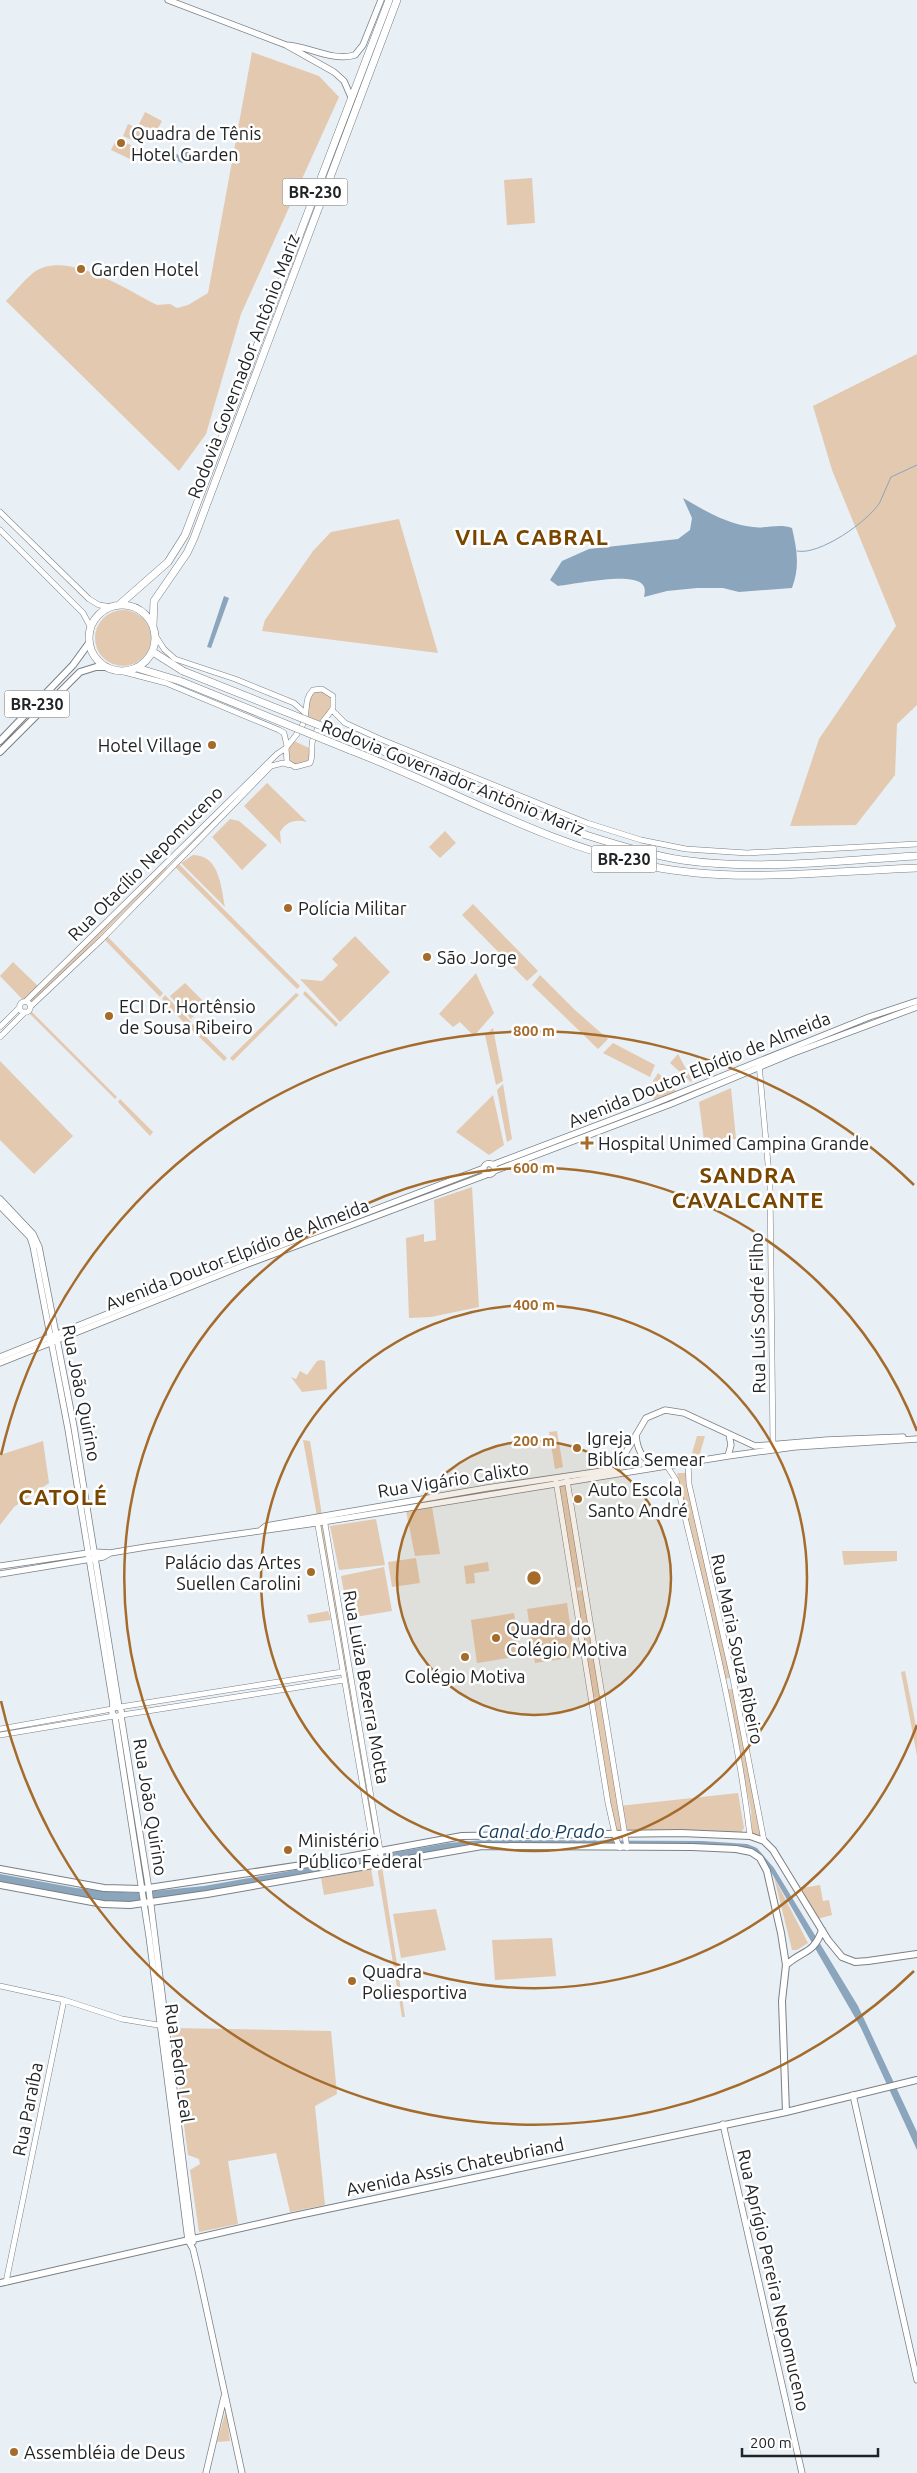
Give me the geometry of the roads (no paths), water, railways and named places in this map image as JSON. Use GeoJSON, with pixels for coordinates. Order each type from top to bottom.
{"type":"FeatureCollection","features":[{"type":"Feature","properties":{"kind":"highway","name":"Rodovia Governador Antônio Mariz"},"geometry":{"type":"LineString","coordinates":[[115,606],[168,562],[184,535],[389,0]]}},
{"type":"Feature","properties":{"kind":"highway","name":"Rodovia Governador Antônio Mariz"},"geometry":{"type":"LineString","coordinates":[[153,625],[154,601],[184,558],[194,538],[397,0]]}},
{"type":"Feature","properties":{"kind":"highway"},"geometry":{"type":"LineString","coordinates":[[115,606],[139,610],[153,625],[155,635],[153,652],[137,668],[124,672],[105,667],[94,657],[89,643],[90,628],[102,612],[115,606]]}},
{"type":"Feature","properties":{"kind":"highway","name":"Rodovia Governador Antônio Mariz"},"geometry":{"type":"LineString","coordinates":[[153,652],[183,671],[586,835],[617,845],[681,860],[734,864],[798,863],[917,856]]}},
{"type":"Feature","properties":{"kind":"highway","name":"Rodovia Governador Antônio Mariz"},"geometry":{"type":"LineString","coordinates":[[137,668],[180,681],[350,750],[502,817],[593,850],[649,866],[699,873],[758,876],[917,868]]}},
{"type":"Feature","properties":{"kind":"main road"},"geometry":{"type":"LineString","coordinates":[[168,0],[286,45],[334,72],[344,81],[352,97]]}},
{"type":"Feature","properties":{"kind":"main road"},"geometry":{"type":"LineString","coordinates":[[286,45],[298,46],[337,57],[355,55],[363,45],[381,0]]}},
{"type":"Feature","properties":{"kind":"main road","name":"BR-230"},"geometry":{"type":"LineString","coordinates":[[0,741],[73,665],[89,643]]}},
{"type":"Feature","properties":{"kind":"main road","name":"BR-230"},"geometry":{"type":"LineString","coordinates":[[0,752],[80,672],[86,669],[105,667]]}},
{"type":"Feature","properties":{"kind":"main road","name":"Avenida Doutor Elpídio de Almeida"},"geometry":{"type":"LineString","coordinates":[[493,1168],[671,1104],[869,1017],[917,1001]]}},
{"type":"Feature","properties":{"kind":"main road","name":"Avenida Doutor Elpídio de Almeida"},"geometry":{"type":"LineString","coordinates":[[759,1065],[917,1007]]}},
{"type":"Feature","properties":{"kind":"main road"},"geometry":{"type":"LineString","coordinates":[[486,1164],[493,1168],[491,1175],[485,1171],[486,1164]]}},
{"type":"Feature","properties":{"kind":"main road","name":"Avenida Doutor Elpídio de Almeida"},"geometry":{"type":"LineString","coordinates":[[0,1363],[156,1298],[485,1171]]}},
{"type":"Feature","properties":{"kind":"main road"},"geometry":{"type":"LineString","coordinates":[[0,1199],[32,1236]]}},
{"type":"Feature","properties":{"kind":"main road"},"geometry":{"type":"LineString","coordinates":[[0,1206],[32,1236]]}},
{"type":"Feature","properties":{"kind":"main road","name":"Rua João Quirino"},"geometry":{"type":"LineString","coordinates":[[32,1236],[54,1339],[92,1556],[116,1708]]}},
{"type":"Feature","properties":{"kind":"main road","name":"Avenida Doutor Elpídio de Almeida"},"geometry":{"type":"LineString","coordinates":[[0,1357],[54,1339]]}},
{"type":"Feature","properties":{"kind":"main road","name":"Rua João Quirino"},"geometry":{"type":"LineString","coordinates":[[54,1339],[86,1538],[92,1556]]}},
{"type":"Feature","properties":{"kind":"main road","name":"Rua Vigário Calixto"},"geometry":{"type":"LineString","coordinates":[[0,1574],[110,1553],[261,1530],[267,1531],[317,1520],[556,1481],[616,1469],[646,1418],[665,1410],[684,1413],[755,1446],[882,1438],[914,1439]]}},
{"type":"Feature","properties":{"kind":"main road"},"geometry":{"type":"LineString","coordinates":[[728,1456],[732,1445],[729,1434]]}},
{"type":"Feature","properties":{"kind":"main road"},"geometry":{"type":"LineString","coordinates":[[636,1436],[640,1455],[652,1464],[664,1466]]}},
{"type":"Feature","properties":{"kind":"main road","name":"Rua Vigário Calixto"},"geometry":{"type":"LineString","coordinates":[[567,1479],[794,1448],[914,1439]]}},
{"type":"Feature","properties":{"kind":"main road"},"geometry":{"type":"LineString","coordinates":[[74,1554],[82,1548],[86,1538]]}},
{"type":"Feature","properties":{"kind":"main road","name":"Rua Vigário Calixto"},"geometry":{"type":"LineString","coordinates":[[0,1566],[74,1554],[92,1556]]}},
{"type":"Feature","properties":{"kind":"main road"},"geometry":{"type":"LineString","coordinates":[[116,1708],[118,1716]]}},
{"type":"Feature","properties":{"kind":"main road"},"geometry":{"type":"LineString","coordinates":[[116,1708],[118,1716]]}},
{"type":"Feature","properties":{"kind":"main road","name":"Rua João Quirino"},"geometry":{"type":"LineString","coordinates":[[118,1716],[146,1890]]}},
{"type":"Feature","properties":{"kind":"main road"},"geometry":{"type":"LineString","coordinates":[[0,1885],[103,1904],[148,1903],[378,1858],[462,1836],[616,1837],[681,1833],[750,1836],[764,1841],[781,1861],[821,1932],[842,1957],[855,1962],[917,1954]]}},
{"type":"Feature","properties":{"kind":"main road"},"geometry":{"type":"LineString","coordinates":[[0,1869],[104,1888],[146,1890],[378,1858],[482,1846],[692,1847],[736,1849],[752,1852],[760,1858],[767,1871],[786,1966],[782,2001],[786,2112]]}},
{"type":"Feature","properties":{"kind":"main road","name":"Rua Pedro Leal"},"geometry":{"type":"LineString","coordinates":[[146,1890],[167,2026],[190,2240]]}},
{"type":"Feature","properties":{"kind":"main road","name":"Rua Pedro Leal"},"geometry":{"type":"LineString","coordinates":[[148,1903],[160,2026],[190,2240]]}},
{"type":"Feature","properties":{"kind":"main road"},"geometry":{"type":"LineString","coordinates":[[786,1966],[813,1948],[821,1932]]}},
{"type":"Feature","properties":{"kind":"main road","name":"Avenida Assis Chateubriand"},"geometry":{"type":"LineString","coordinates":[[3,2283],[190,2240],[722,2124],[786,2112],[917,2080]]}},
{"type":"Feature","properties":{"kind":"main road"},"geometry":{"type":"LineString","coordinates":[[853,2095],[917,2380]]}},
{"type":"Feature","properties":{"kind":"main road","name":"Rua Aprígio Pereira Nepomuceno"},"geometry":{"type":"LineString","coordinates":[[722,2124],[802,2473]]}},
{"type":"Feature","properties":{"kind":"main road"},"geometry":{"type":"LineString","coordinates":[[190,2240],[242,2473]]}},
{"type":"Feature","properties":{"kind":"main road"},"geometry":{"type":"LineString","coordinates":[[206,2473],[224,2397]]}},
{"type":"Feature","properties":{"kind":"street"},"geometry":{"type":"LineString","coordinates":[[2,514],[89,599],[99,605],[115,606]]}},
{"type":"Feature","properties":{"kind":"street"},"geometry":{"type":"LineString","coordinates":[[0,522],[2,514]]}},
{"type":"Feature","properties":{"kind":"street"},"geometry":{"type":"LineString","coordinates":[[0,530],[84,612],[90,628]]}},
{"type":"Feature","properties":{"kind":"street"},"geometry":{"type":"LineString","coordinates":[[155,635],[171,657],[235,679],[294,703],[305,712]]}},
{"type":"Feature","properties":{"kind":"street"},"geometry":{"type":"LineString","coordinates":[[124,672],[166,683],[279,730],[284,733],[287,747],[286,760],[289,765]]}},
{"type":"Feature","properties":{"kind":"street"},"geometry":{"type":"LineString","coordinates":[[294,703],[307,698],[313,690],[326,690],[333,696],[332,710],[324,719]]}},
{"type":"Feature","properties":{"kind":"street","name":"Rua Otacílio Nepomuceno"},"geometry":{"type":"LineString","coordinates":[[31,1006],[102,939],[277,754],[287,747],[305,720],[307,698]]}},
{"type":"Feature","properties":{"kind":"street"},"geometry":{"type":"LineString","coordinates":[[332,710],[345,723]]}},
{"type":"Feature","properties":{"kind":"street"},"geometry":{"type":"LineString","coordinates":[[324,719],[345,723]]}},
{"type":"Feature","properties":{"kind":"street","name":"Rua Otacílio Nepomuceno"},"geometry":{"type":"LineString","coordinates":[[26,1001],[262,772],[276,764],[301,767],[310,763],[313,755],[312,740],[324,719]]}},
{"type":"Feature","properties":{"kind":"street","name":"BR-230"},"geometry":{"type":"LineString","coordinates":[[345,723],[587,823],[650,843],[705,851],[747,853],[917,844]]}},
{"type":"Feature","properties":{"kind":"street"},"geometry":{"type":"LineString","coordinates":[[0,1027],[20,1007],[22,1002],[26,1001],[31,1006],[0,1037]]}},
{"type":"Feature","properties":{"kind":"street"},"geometry":{"type":"LineString","coordinates":[[20,1007],[25,1012]]}},
{"type":"Feature","properties":{"kind":"street","name":"Rua Luís Sodré Filho"},"geometry":{"type":"LineString","coordinates":[[759,1065],[769,1178],[772,1445]]}},
{"type":"Feature","properties":{"kind":"street","name":"Rua Maria Souza Ribeiro"},"geometry":{"type":"LineString","coordinates":[[688,1462],[689,1484],[732,1679],[764,1841]]}},
{"type":"Feature","properties":{"kind":"street","name":"Rua Maria Souza Ribeiro"},"geometry":{"type":"LineString","coordinates":[[664,1466],[676,1480],[720,1672],[748,1808],[750,1836]]}},
{"type":"Feature","properties":{"kind":"street"},"geometry":{"type":"LineString","coordinates":[[567,1479],[625,1835],[623,1847]]}},
{"type":"Feature","properties":{"kind":"street"},"geometry":{"type":"LineString","coordinates":[[556,1481],[608,1803],[616,1837],[623,1847]]}},
{"type":"Feature","properties":{"kind":"street","name":"Rua Luiza Bezerra Motta"},"geometry":{"type":"LineString","coordinates":[[324,1519],[365,1755],[378,1858]]}},
{"type":"Feature","properties":{"kind":"street","name":"Rua Luiza Bezerra Motta"},"geometry":{"type":"LineString","coordinates":[[317,1520],[342,1672],[378,1858]]}},
{"type":"Feature","properties":{"kind":"street"},"geometry":{"type":"LineString","coordinates":[[324,1562],[331,1561]]}},
{"type":"Feature","properties":{"kind":"street"},"geometry":{"type":"LineString","coordinates":[[0,1729],[116,1708],[342,1672]]}},
{"type":"Feature","properties":{"kind":"street"},"geometry":{"type":"LineString","coordinates":[[0,1735],[344,1680]]}},
{"type":"Feature","properties":{"kind":"street"},"geometry":{"type":"LineString","coordinates":[[358,1756],[365,1755]]}},
{"type":"Feature","properties":{"kind":"street"},"geometry":{"type":"LineString","coordinates":[[0,1986],[64,2000],[122,2019],[167,2026]]}},
{"type":"Feature","properties":{"kind":"street","name":"Rua Paraíba"},"geometry":{"type":"LineString","coordinates":[[3,2283],[64,2000]]}},
{"type":"Feature","properties":{"kind":"water"},"geometry":{"type":"Polygon","coordinates":[[[175,147],[176,154],[180,155],[185,148],[195,156],[193,160],[190,159],[182,163],[172,158],[165,161],[162,155],[175,147]]]}},
{"type":"Feature","properties":{"kind":"water"},"geometry":{"type":"Polygon","coordinates":[[[683,498],[708,512],[734,523],[753,527],[782,526],[792,528],[797,558],[795,580],[792,588],[739,592],[723,588],[697,588],[667,591],[644,597],[644,586],[634,580],[613,579],[558,586],[550,580],[562,561],[589,549],[678,539],[690,530],[692,518],[683,498]]]}},
{"type":"Feature","properties":{"kind":"water"},"geometry":{"type":"Polygon","coordinates":[[[224,596],[229,598],[211,648],[207,647],[224,596]]]}},
{"type":"Feature","properties":{"kind":"water"},"geometry":{"type":"Polygon","coordinates":[[[484,1840],[702,1841],[747,1844],[757,1848],[774,1868],[858,2006],[917,2132],[917,2150],[861,2028],[770,1870],[748,1849],[495,1844],[132,1903],[111,1902],[0,1883],[0,1874],[76,1888],[134,1893],[204,1886],[448,1843],[484,1840]]]}},
{"type":"Feature","properties":{"kind":"waterway"},"geometry":{"type":"LineString","coordinates":[[797,551],[818,548],[843,536],[874,510],[880,502],[891,477],[917,465]]}},
{"type":"Feature","properties":{"kind":"place","name":"Quadra de Tênis Hotel Garden"},"geometry":{"type":"Point","coordinates":[121,143]}},
{"type":"Feature","properties":{"kind":"place","name":"Garden Hotel"},"geometry":{"type":"Point","coordinates":[81,269]}},
{"type":"Feature","properties":{"kind":"place","name":"Hotel Village"},"geometry":{"type":"Point","coordinates":[212,745]}},
{"type":"Feature","properties":{"kind":"place","name":"Polícia Militar"},"geometry":{"type":"Point","coordinates":[288,908]}},
{"type":"Feature","properties":{"kind":"place","name":"São Jorge"},"geometry":{"type":"Point","coordinates":[427,957]}},
{"type":"Feature","properties":{"kind":"place","name":"ECI Dr. Hortênsio de Sousa Ribeiro"},"geometry":{"type":"Point","coordinates":[109,1016]}},
{"type":"Feature","properties":{"kind":"place","name":"Hospital Unimed Campina Grande"},"geometry":{"type":"Point","coordinates":[587,1143]}},
{"type":"Feature","properties":{"kind":"place","name":"Igreja Biblíca Semear"},"geometry":{"type":"Point","coordinates":[577,1448]}},
{"type":"Feature","properties":{"kind":"place","name":"Auto Escola Santo André"},"geometry":{"type":"Point","coordinates":[578,1499]}},
{"type":"Feature","properties":{"kind":"place","name":"Palácio das Artes Suellen Carolini"},"geometry":{"type":"Point","coordinates":[311,1572]}},
{"type":"Feature","properties":{"kind":"place","name":"Quadra do Colégio Motiva"},"geometry":{"type":"Point","coordinates":[496,1638]}},
{"type":"Feature","properties":{"kind":"place","name":"Colégio Motiva"},"geometry":{"type":"Point","coordinates":[465,1657]}},
{"type":"Feature","properties":{"kind":"place","name":"Ministério Público Federal"},"geometry":{"type":"Point","coordinates":[288,1850]}},
{"type":"Feature","properties":{"kind":"place","name":"Quadra Poliesportiva"},"geometry":{"type":"Point","coordinates":[352,1981]}},
{"type":"Feature","properties":{"kind":"place","name":"Assembléia de Deus"},"geometry":{"type":"Point","coordinates":[14,2452]}},
{"type":"Feature","properties":{"kind":"district","name":"VILA CABRAL"},"geometry":{"type":"Point","coordinates":[532,536]}},
{"type":"Feature","properties":{"kind":"district","name":"SANDRA CAVALCANTE"},"geometry":{"type":"Point","coordinates":[748,1186]}},
{"type":"Feature","properties":{"kind":"district","name":"CATOLÉ"},"geometry":{"type":"Point","coordinates":[63,1496]}},
{"type":"Feature","properties":{"kind":"water label","name":"Canal do Prado"},"geometry":{"type":"Point","coordinates":[541,1831]}}]}
